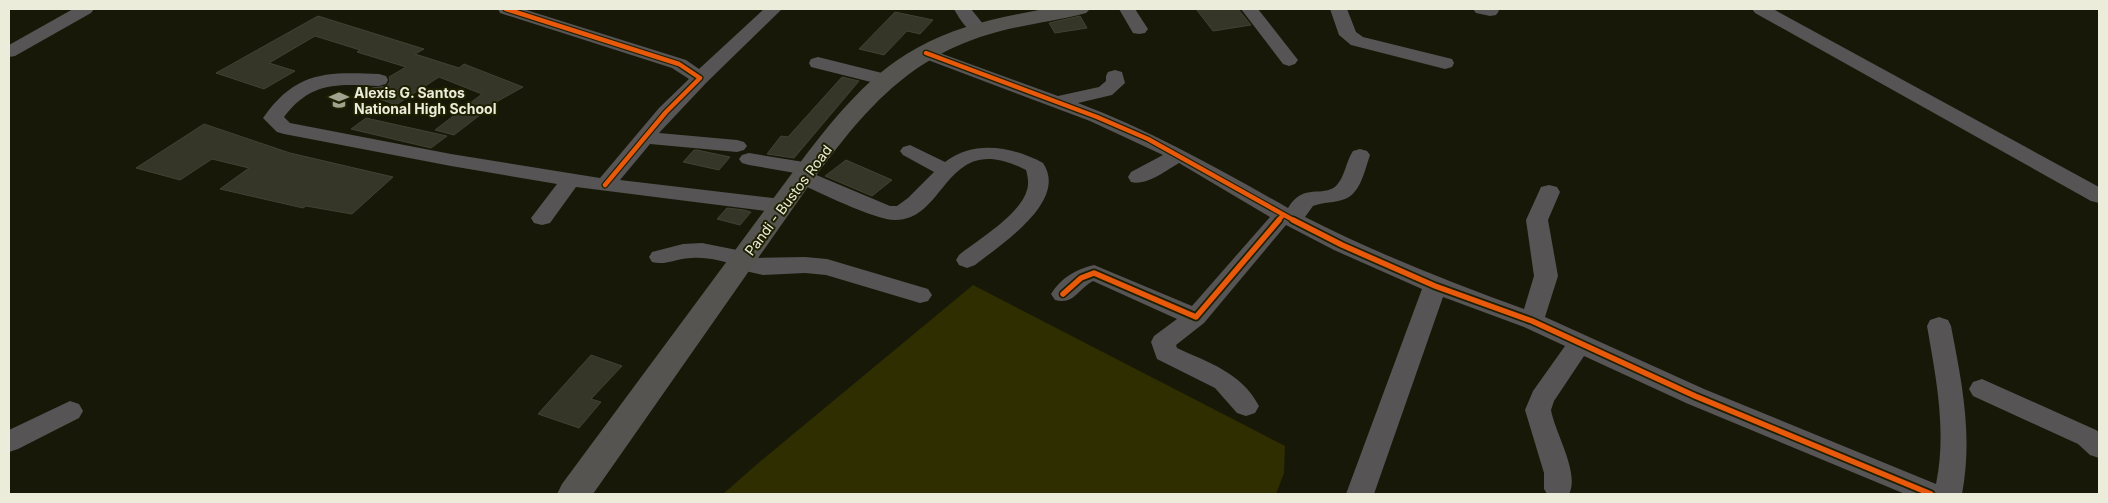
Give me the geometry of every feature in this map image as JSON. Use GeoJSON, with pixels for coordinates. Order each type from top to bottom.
{"type":"FeatureCollection","features":[{"type":"Feature","properties":{"kind":"main road","name":"Pandi - Bustos Road"},"geometry":{"type":"LineString","coordinates":[[574,494],[806,173],[853,114],[887,80],[906,65],[926,53],[1020,14],[1080,9]]}},
{"type":"Feature","properties":{"kind":"street"},"geometry":{"type":"LineString","coordinates":[[9,52],[84,9]]}},
{"type":"Feature","properties":{"kind":"street"},"geometry":{"type":"LineString","coordinates":[[506,9],[679,64],[700,78]]}},
{"type":"Feature","properties":{"kind":"street"},"geometry":{"type":"LineString","coordinates":[[605,185],[666,112],[774,9]]}},
{"type":"Feature","properties":{"kind":"street"},"geometry":{"type":"LineString","coordinates":[[962,9],[979,30]]}},
{"type":"Feature","properties":{"kind":"street"},"geometry":{"type":"LineString","coordinates":[[1128,9],[1140,29]]}},
{"type":"Feature","properties":{"kind":"street"},"geometry":{"type":"LineString","coordinates":[[1249,9],[1289,60]]}},
{"type":"Feature","properties":{"kind":"street"},"geometry":{"type":"LineString","coordinates":[[1339,9],[1348,35],[1357,42],[1444,63]]}},
{"type":"Feature","properties":{"kind":"street"},"geometry":{"type":"LineString","coordinates":[[1760,9],[2099,196]]}},
{"type":"Feature","properties":{"kind":"street"},"geometry":{"type":"LineString","coordinates":[[926,53],[1098,117],[1179,155],[1288,218],[1342,245],[1435,286],[1532,322],[1695,396],[1931,494]]}},
{"type":"Feature","properties":{"kind":"street"},"geometry":{"type":"LineString","coordinates":[[818,63],[887,80]]}},
{"type":"Feature","properties":{"kind":"street"},"geometry":{"type":"LineString","coordinates":[[1057,102],[1105,91],[1116,83],[1115,76]]}},
{"type":"Feature","properties":{"kind":"street"},"geometry":{"type":"LineString","coordinates":[[379,80],[330,79],[307,86],[284,102],[273,118],[284,128],[451,160],[605,185],[782,206]]}},
{"type":"Feature","properties":{"kind":"street"},"geometry":{"type":"LineString","coordinates":[[646,138],[743,153],[806,173],[884,211],[898,213],[912,207],[965,157],[982,153],[1004,154],[1022,159],[1036,167],[1039,178],[1037,191],[1029,206],[967,260]]}},
{"type":"Feature","properties":{"kind":"street"},"geometry":{"type":"LineString","coordinates":[[910,151],[947,172]]}},
{"type":"Feature","properties":{"kind":"street"},"geometry":{"type":"LineString","coordinates":[[1138,177],[1179,155]]}},
{"type":"Feature","properties":{"kind":"street"},"geometry":{"type":"LineString","coordinates":[[1246,406],[1224,381],[1166,353],[1163,348],[1163,342],[1196,317],[1304,200],[1339,194],[1350,179],[1360,155]]}},
{"type":"Feature","properties":{"kind":"street"},"geometry":{"type":"LineString","coordinates":[[542,218],[571,179]]}},
{"type":"Feature","properties":{"kind":"street"},"geometry":{"type":"LineString","coordinates":[[1532,322],[1546,276],[1537,220],[1548,192]]}},
{"type":"Feature","properties":{"kind":"street"},"geometry":{"type":"LineString","coordinates":[[660,257],[682,251],[700,249],[763,267],[805,265],[827,267],[920,295]]}},
{"type":"Feature","properties":{"kind":"street"},"geometry":{"type":"LineString","coordinates":[[1063,294],[1075,281],[1085,274],[1094,273],[1196,317]]}},
{"type":"Feature","properties":{"kind":"street"},"geometry":{"type":"LineString","coordinates":[[1360,494],[1435,286]]}},
{"type":"Feature","properties":{"kind":"street"},"geometry":{"type":"LineString","coordinates":[[1939,326],[1955,423],[1954,470],[1948,494]]}},
{"type":"Feature","properties":{"kind":"street"},"geometry":{"type":"LineString","coordinates":[[1558,489],[1558,473],[1538,410],[1542,398],[1580,343]]}},
{"type":"Feature","properties":{"kind":"street"},"geometry":{"type":"LineString","coordinates":[[1982,389],[2087,437],[2099,447]]}},
{"type":"Feature","properties":{"kind":"street"},"geometry":{"type":"LineString","coordinates":[[9,442],[70,411]]}},
{"type":"Feature","properties":{"kind":"shaded area"},"geometry":{"type":"Polygon","coordinates":[[[973,285],[1285,446],[1284,473],[1276,494],[723,494],[973,285]]]}},
{"type":"Feature","properties":{"kind":"building"},"geometry":{"type":"Polygon","coordinates":[[[1196,9],[1238,9],[1251,25],[1213,31],[1196,9]]]}},
{"type":"Feature","properties":{"kind":"building"},"geometry":{"type":"Polygon","coordinates":[[[895,12],[933,20],[920,34],[907,31],[884,55],[859,49],[895,12]]]}},
{"type":"Feature","properties":{"kind":"building"},"geometry":{"type":"Polygon","coordinates":[[[318,16],[424,49],[415,54],[459,68],[464,64],[523,87],[498,101],[454,135],[435,130],[482,94],[439,77],[396,105],[363,93],[372,88],[387,86],[390,81],[389,77],[406,67],[357,52],[360,50],[315,36],[269,63],[295,71],[264,89],[216,73],[318,16]]]}},
{"type":"Feature","properties":{"kind":"building"},"geometry":{"type":"Polygon","coordinates":[[[1080,16],[1087,28],[1055,33],[1049,23],[1080,16]]]}},
{"type":"Feature","properties":{"kind":"building"},"geometry":{"type":"Polygon","coordinates":[[[842,77],[859,81],[794,158],[767,154],[781,136],[788,137],[842,77]]]}},
{"type":"Feature","properties":{"kind":"building"},"geometry":{"type":"Polygon","coordinates":[[[366,118],[447,136],[431,148],[351,129],[366,118]]]}},
{"type":"Feature","properties":{"kind":"building"},"geometry":{"type":"Polygon","coordinates":[[[204,124],[290,153],[393,177],[352,214],[306,206],[303,208],[220,189],[249,168],[212,159],[180,180],[136,168],[204,124]]]}},
{"type":"Feature","properties":{"kind":"building"},"geometry":{"type":"Polygon","coordinates":[[[694,150],[730,157],[719,170],[683,162],[694,150]]]}},
{"type":"Feature","properties":{"kind":"building"},"geometry":{"type":"Polygon","coordinates":[[[846,160],[892,180],[872,196],[825,176],[846,160]]]}},
{"type":"Feature","properties":{"kind":"building"},"geometry":{"type":"Polygon","coordinates":[[[727,208],[751,212],[740,225],[717,219],[727,208]]]}},
{"type":"Feature","properties":{"kind":"building"},"geometry":{"type":"Polygon","coordinates":[[[591,355],[622,366],[591,399],[601,402],[579,428],[538,414],[591,355]]]}},
{"type":"Feature","properties":{"kind":"cycle path"},"geometry":{"type":"LineString","coordinates":[[506,9],[679,64],[700,78],[666,112],[605,185]]}},
{"type":"Feature","properties":{"kind":"cycle path"},"geometry":{"type":"LineString","coordinates":[[926,53],[1097,117],[1148,139],[1185,158],[1283,215],[1342,245],[1435,286],[1532,321],[1695,396],[1931,494]]}},
{"type":"Feature","properties":{"kind":"cycle path"},"geometry":{"type":"LineString","coordinates":[[1063,294],[1081,278],[1094,273],[1196,317],[1283,215]]}},
{"type":"Feature","properties":{"kind":"place","name":"Alexis G. Santos National High School"},"geometry":{"type":"Point","coordinates":[339,100]}}]}
